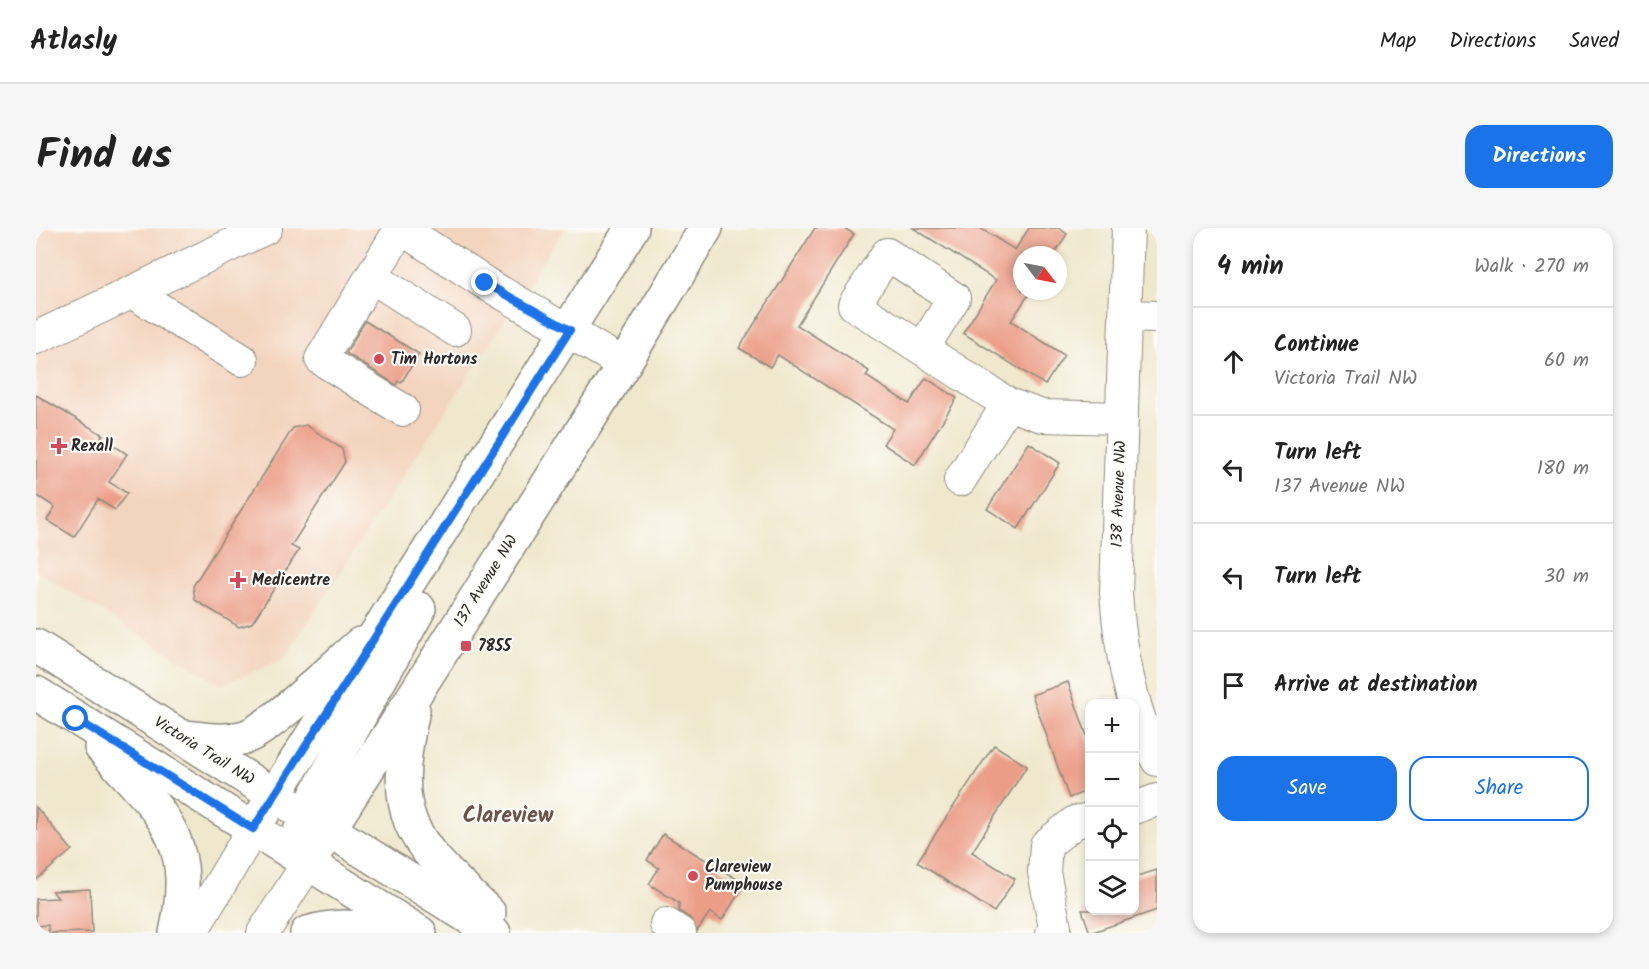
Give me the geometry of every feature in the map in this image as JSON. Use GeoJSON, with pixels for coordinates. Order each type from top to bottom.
{"type":"FeatureCollection","features":[{"type":"Feature","properties":{"kind":"main road"},"geometry":{"type":"LineString","coordinates":[[253,829],[522,407],[632,228]]}},
{"type":"Feature","properties":{"kind":"main road","name":"137 Avenue NW"},"geometry":{"type":"LineString","coordinates":[[317,823],[417,689],[624,364],[706,228]]}},
{"type":"Feature","properties":{"kind":"main road"},"geometry":{"type":"LineString","coordinates":[[308,863],[300,831],[317,823],[522,407]]}},
{"type":"Feature","properties":{"kind":"main road"},"geometry":{"type":"LineString","coordinates":[[181,737],[223,741],[247,736],[267,724],[387,621]]}},
{"type":"Feature","properties":{"kind":"main road","name":"Victoria Trail NW"},"geometry":{"type":"LineString","coordinates":[[36,646],[494,933]]}},
{"type":"Feature","properties":{"kind":"main road"},"geometry":{"type":"LineString","coordinates":[[417,689],[403,758],[403,798],[411,825],[436,863],[510,933]]}},
{"type":"Feature","properties":{"kind":"main road"},"geometry":{"type":"LineString","coordinates":[[36,693],[420,933]]}},
{"type":"Feature","properties":{"kind":"main road"},"geometry":{"type":"LineString","coordinates":[[76,719],[149,800],[177,842],[183,884],[176,933]]}},
{"type":"Feature","properties":{"kind":"main road"},"geometry":{"type":"LineString","coordinates":[[307,933],[341,925],[383,933]]}},
{"type":"Feature","properties":{"kind":"street"},"geometry":{"type":"LineString","coordinates":[[36,338],[266,228]]}},
{"type":"Feature","properties":{"kind":"street"},"geometry":{"type":"LineString","coordinates":[[404,410],[321,359],[401,228],[485,283],[570,330],[624,364]]}},
{"type":"Feature","properties":{"kind":"street","name":"138 Avenue NW"},"geometry":{"type":"LineString","coordinates":[[1128,228],[1116,593],[1118,631],[1126,672],[1140,721],[1157,760]]}},
{"type":"Feature","properties":{"kind":"street"},"geometry":{"type":"LineString","coordinates":[[372,277],[455,330]]}},
{"type":"Feature","properties":{"kind":"street"},"geometry":{"type":"LineString","coordinates":[[132,292],[242,360]]}},
{"type":"Feature","properties":{"kind":"street"},"geometry":{"type":"LineString","coordinates":[[1126,316],[1157,317]]}},
{"type":"Feature","properties":{"kind":"street"},"geometry":{"type":"LineString","coordinates":[[922,348],[1008,404],[1042,416],[1122,418]]}},
{"type":"Feature","properties":{"kind":"street"},"geometry":{"type":"LineString","coordinates":[[960,480],[1008,404]]}},
{"type":"Feature","properties":{"kind":"street"},"geometry":{"type":"LineString","coordinates":[[1137,807],[1157,800]]}},
{"type":"Feature","properties":{"kind":"street"},"geometry":{"type":"LineString","coordinates":[[1052,933],[1055,927],[1044,872],[1046,845],[1075,822],[1085,820]]}},
{"type":"Feature","properties":{"kind":"street"},"geometry":{"type":"LineString","coordinates":[[191,933],[253,829]]}},
{"type":"Feature","properties":{"kind":"street"},"geometry":{"type":"LineString","coordinates":[[263,933],[308,863]]}},
{"type":"Feature","properties":{"kind":"shaded area"},"geometry":{"type":"Polygon","coordinates":[[[36,228],[565,228],[284,659],[221,685],[36,571],[36,228]]]}},
{"type":"Feature","properties":{"kind":"building"},"geometry":{"type":"Polygon","coordinates":[[[815,228],[844,228],[854,234],[797,325],[869,371],[866,376],[909,404],[926,378],[957,398],[915,465],[883,444],[893,429],[778,355],[770,367],[739,348],[815,228]]]}},
{"type":"Feature","properties":{"kind":"building"},"geometry":{"type":"Polygon","coordinates":[[[913,228],[980,228],[1013,249],[1013,300],[1025,300],[1011,321],[1064,355],[1045,385],[963,333],[996,280],[913,228]]]}},
{"type":"Feature","properties":{"kind":"building"},"geometry":{"type":"Polygon","coordinates":[[[1029,228],[1058,228],[1067,234],[1060,246],[1018,246],[1029,228]]]}},
{"type":"Feature","properties":{"kind":"building","name":"Tim Hortons"},"geometry":{"type":"Polygon","coordinates":[[[365,321],[419,354],[401,383],[398,381],[396,385],[346,353],[365,321]]]}},
{"type":"Feature","properties":{"kind":"building"},"geometry":{"type":"Polygon","coordinates":[[[36,395],[103,435],[101,437],[127,454],[109,482],[127,493],[115,510],[98,499],[74,537],[47,520],[55,507],[36,495],[36,395]]]}},
{"type":"Feature","properties":{"kind":"building"},"geometry":{"type":"Polygon","coordinates":[[[306,425],[342,449],[345,462],[291,546],[299,550],[252,623],[239,627],[195,600],[193,586],[293,428],[306,425]]]}},
{"type":"Feature","properties":{"kind":"building"},"geometry":{"type":"Polygon","coordinates":[[[1029,443],[1060,463],[1018,529],[987,509],[1029,443]]]}},
{"type":"Feature","properties":{"kind":"building"},"geometry":{"type":"Polygon","coordinates":[[[1068,682],[1085,731],[1085,792],[1069,798],[1032,695],[1068,682]]]}},
{"type":"Feature","properties":{"kind":"building"},"geometry":{"type":"Polygon","coordinates":[[[994,745],[1027,766],[972,852],[1015,879],[994,912],[917,862],[994,745]]]}},
{"type":"Feature","properties":{"kind":"building"},"geometry":{"type":"Polygon","coordinates":[[[36,807],[72,850],[36,880],[36,807]]]}},
{"type":"Feature","properties":{"kind":"building","name":"Clareview Pumphouse"},"geometry":{"type":"Polygon","coordinates":[[[663,834],[745,884],[722,920],[710,912],[697,931],[690,918],[679,911],[679,903],[649,884],[659,868],[647,860],[663,834]]]}},
{"type":"Feature","properties":{"kind":"building"},"geometry":{"type":"Polygon","coordinates":[[[1157,870],[1157,910],[1090,933],[1082,910],[1085,910],[1085,915],[1139,915],[1139,875],[1157,870]]]}},
{"type":"Feature","properties":{"kind":"building"},"geometry":{"type":"Polygon","coordinates":[[[90,889],[92,932],[49,933],[48,925],[36,926],[36,899],[58,898],[52,891],[90,889]]]}},
{"type":"Feature","properties":{"kind":"place","name":"Tim Hortons"},"geometry":{"type":"Point","coordinates":[379,359]}},
{"type":"Feature","properties":{"kind":"place","name":"Rexall"},"geometry":{"type":"Point","coordinates":[59,446]}},
{"type":"Feature","properties":{"kind":"place","name":"Medicentre"},"geometry":{"type":"Point","coordinates":[238,580]}},
{"type":"Feature","properties":{"kind":"place","name":"7855"},"geometry":{"type":"Point","coordinates":[466,646]}},
{"type":"Feature","properties":{"kind":"place","name":"Clareview Pumphouse"},"geometry":{"type":"Point","coordinates":[693,876]}},
{"type":"Feature","properties":{"kind":"district","name":"Clareview"},"geometry":{"type":"Point","coordinates":[508,816]}},
{"type":"Feature","properties":{"kind":"route"},"geometry":{"type":"LineString","coordinates":[[76,719],[253,829],[570,330],[485,283]]}}]}
